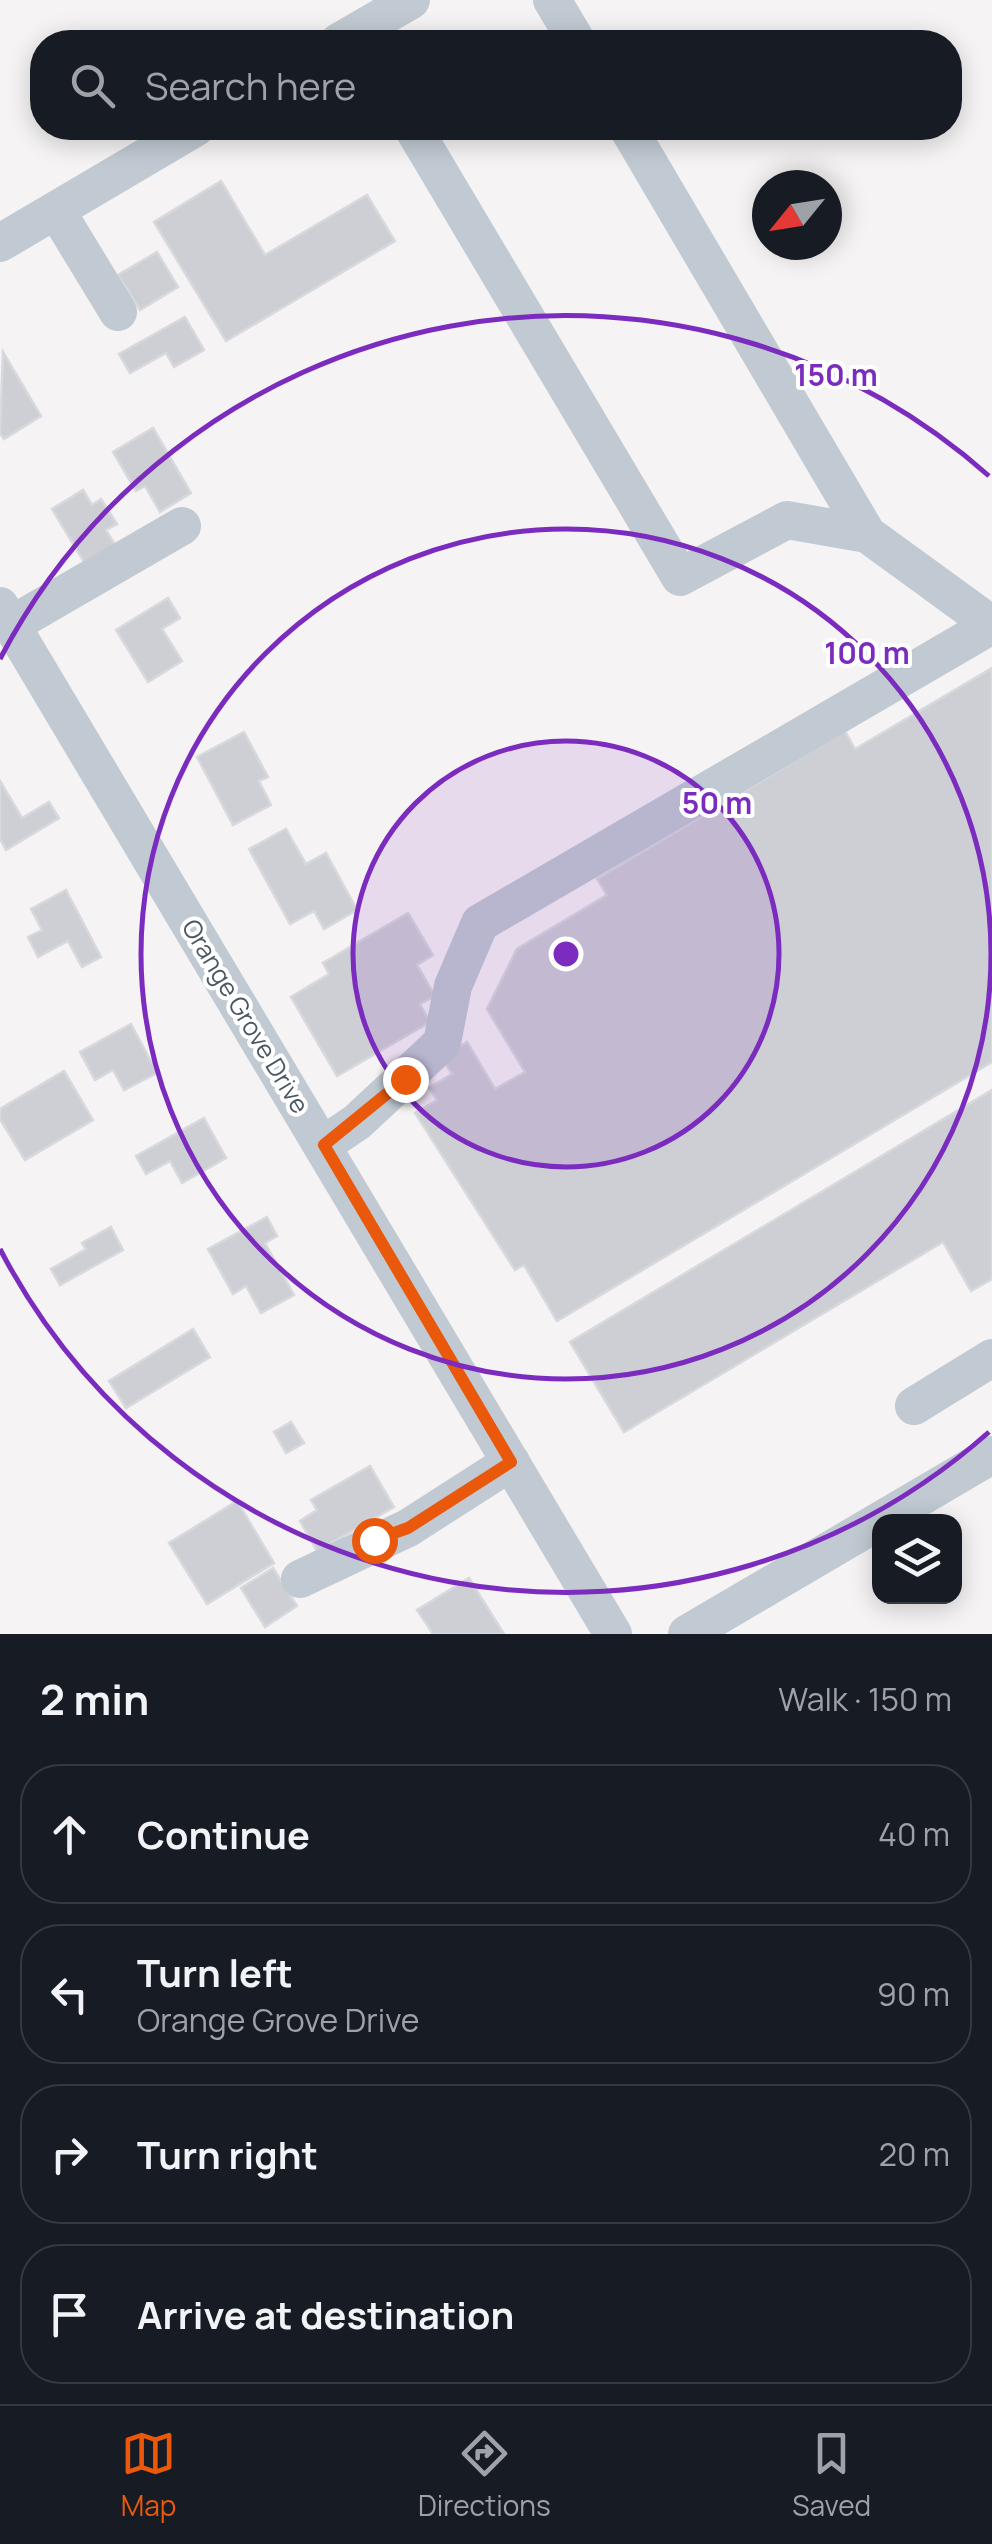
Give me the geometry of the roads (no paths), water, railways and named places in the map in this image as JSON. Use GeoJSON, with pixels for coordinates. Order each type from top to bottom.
{"type":"FeatureCollection","features":[{"type":"Feature","properties":{"kind":"street"},"geometry":{"type":"LineString","coordinates":[[366,30],[410,0]]}},
{"type":"Feature","properties":{"kind":"street"},"geometry":{"type":"LineString","coordinates":[[552,0],[570,30]]}},
{"type":"Feature","properties":{"kind":"street"},"geometry":{"type":"LineString","coordinates":[[0,244],[176,140]]}},
{"type":"Feature","properties":{"kind":"street"},"geometry":{"type":"LineString","coordinates":[[324,1145],[357,1122],[442,1043],[453,986],[480,923],[992,625],[934,578],[867,534],[787,520],[680,577],[420,140]]}},
{"type":"Feature","properties":{"kind":"street"},"geometry":{"type":"LineString","coordinates":[[635,140],[867,534]]}},
{"type":"Feature","properties":{"kind":"street"},"geometry":{"type":"LineString","coordinates":[[56,210],[118,312]]}},
{"type":"Feature","properties":{"kind":"street"},"geometry":{"type":"LineString","coordinates":[[6,615],[182,526]]}},
{"type":"Feature","properties":{"kind":"street","name":"Orange Grove Drive"},"geometry":{"type":"LineString","coordinates":[[6,615],[613,1634]]}},
{"type":"Feature","properties":{"kind":"street"},"geometry":{"type":"LineString","coordinates":[[914,1406],[992,1358]]}},
{"type":"Feature","properties":{"kind":"street"},"geometry":{"type":"LineString","coordinates":[[688,1634],[992,1455]]}},
{"type":"Feature","properties":{"kind":"street"},"geometry":{"type":"LineString","coordinates":[[300,1579],[408,1528],[511,1462]]}}]}
